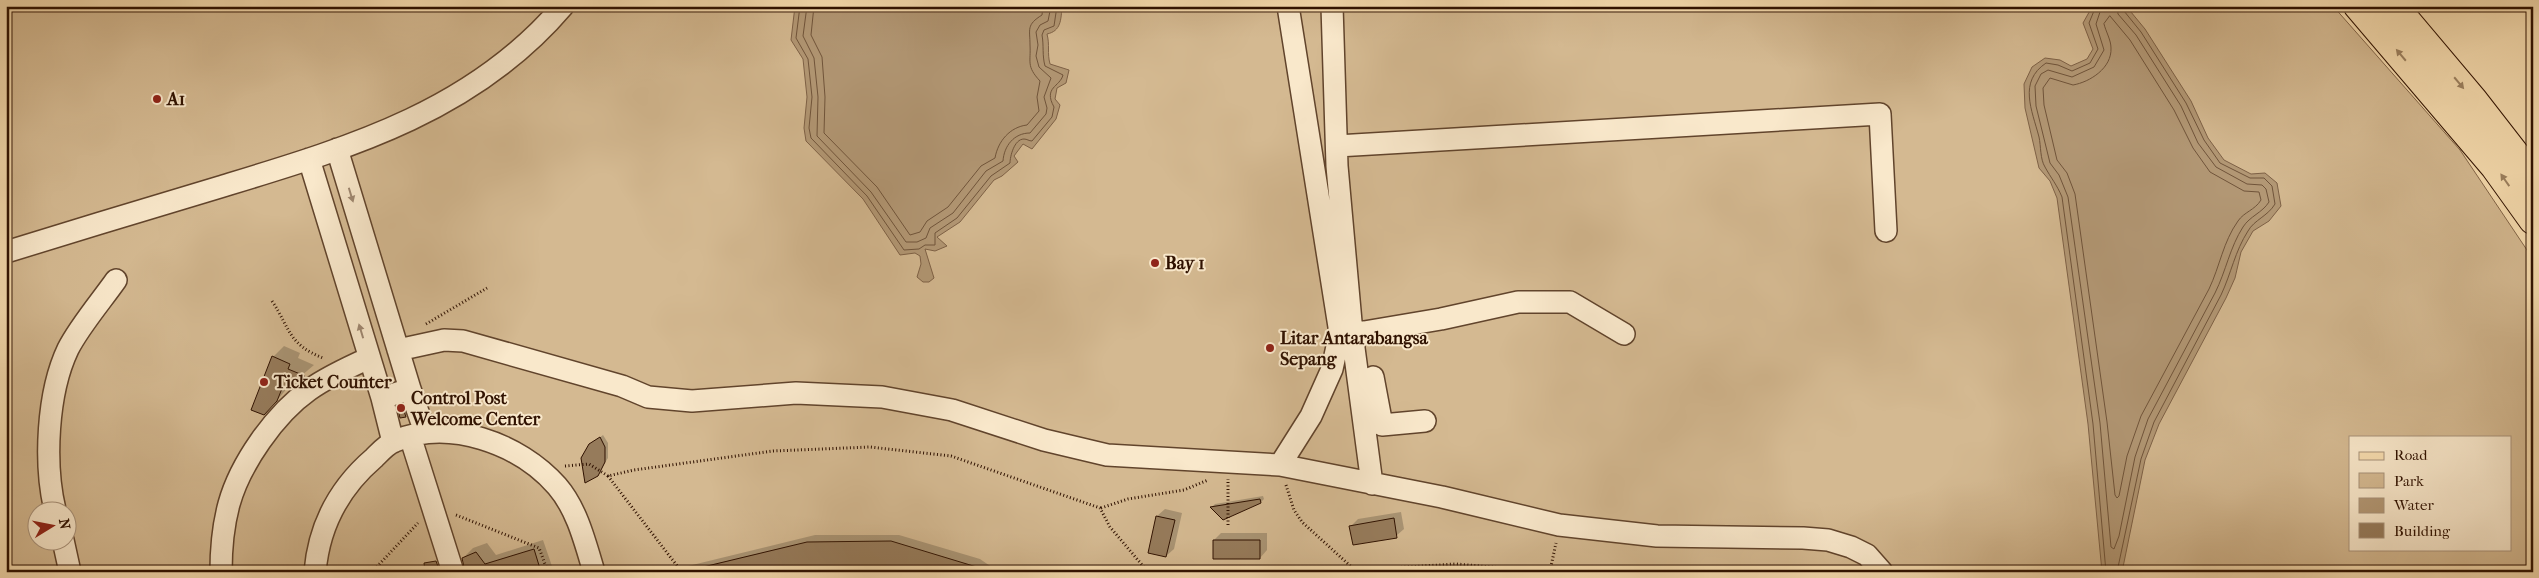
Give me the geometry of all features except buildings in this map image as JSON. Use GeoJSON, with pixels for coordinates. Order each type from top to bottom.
{"type":"FeatureCollection","features":[{"type":"Feature","properties":{"kind":"main road"},"geometry":{"type":"LineString","coordinates":[[2358,6],[2495,166],[2533,220]]}},
{"type":"Feature","properties":{"kind":"main road"},"geometry":{"type":"LineString","coordinates":[[2394,6],[2474,101],[2533,177]]}},
{"type":"Feature","properties":{"kind":"street"},"geometry":{"type":"LineString","coordinates":[[6,252],[309,159],[414,120],[483,81],[546,26],[563,6]]}},
{"type":"Feature","properties":{"kind":"street"},"geometry":{"type":"LineString","coordinates":[[1288,6],[1352,333],[1382,425],[1425,421]]}},
{"type":"Feature","properties":{"kind":"street"},"geometry":{"type":"LineString","coordinates":[[1332,6],[1337,146],[1352,333],[1372,484]]}},
{"type":"Feature","properties":{"kind":"street"},"geometry":{"type":"LineString","coordinates":[[1337,146],[1880,114],[1886,231]]}},
{"type":"Feature","properties":{"kind":"street"},"geometry":{"type":"LineString","coordinates":[[337,149],[410,389],[409,437]]}},
{"type":"Feature","properties":{"kind":"street"},"geometry":{"type":"LineString","coordinates":[[309,159],[382,398],[409,437],[453,572]]}},
{"type":"Feature","properties":{"kind":"street"},"geometry":{"type":"LineString","coordinates":[[52,500],[49,486],[52,400],[68,349],[116,280]]}},
{"type":"Feature","properties":{"kind":"street"},"geometry":{"type":"LineString","coordinates":[[1352,333],[1441,319],[1518,302],[1570,302],[1624,334]]}},
{"type":"Feature","properties":{"kind":"street"},"geometry":{"type":"LineString","coordinates":[[1280,465],[1318,400],[1332,369],[1352,333]]}},
{"type":"Feature","properties":{"kind":"street"},"geometry":{"type":"LineString","coordinates":[[398,350],[444,340],[463,341],[622,386],[648,397],[673,401],[796,393],[882,397],[952,410],[1044,440],[1107,455],[1166,460],[1228,461],[1280,465],[1451,499],[1560,525],[1609,532],[1690,538],[1803,538],[1828,540],[1851,547],[1868,555],[1882,572]]}},
{"type":"Feature","properties":{"kind":"street"},"geometry":{"type":"LineString","coordinates":[[221,572],[222,539],[230,502],[246,467],[263,438],[287,410],[308,390],[342,370],[369,358]]}},
{"type":"Feature","properties":{"kind":"street"},"geometry":{"type":"LineString","coordinates":[[382,398],[410,389]]}},
{"type":"Feature","properties":{"kind":"street"},"geometry":{"type":"LineString","coordinates":[[316,572],[317,548],[324,525],[343,490],[358,471],[409,437],[450,432],[490,442],[516,452],[556,485],[570,504],[594,572]]}},
{"type":"Feature","properties":{"kind":"street"},"geometry":{"type":"LineString","coordinates":[[65,550],[70,572]]}},
{"type":"Feature","properties":{"kind":"path"},"geometry":{"type":"LineString","coordinates":[[440,314],[487,288]]}},
{"type":"Feature","properties":{"kind":"path"},"geometry":{"type":"LineString","coordinates":[[272,301],[287,324],[290,337],[306,351],[330,361]]}},
{"type":"Feature","properties":{"kind":"path"},"geometry":{"type":"LineString","coordinates":[[608,476],[634,470],[773,451],[870,447],[951,456],[1100,508],[1128,498],[1184,490],[1209,480],[1228,461]]}},
{"type":"Feature","properties":{"kind":"path"},"geometry":{"type":"LineString","coordinates":[[1228,461],[1228,525]]}},
{"type":"Feature","properties":{"kind":"path"},"geometry":{"type":"LineString","coordinates":[[537,468],[590,464],[608,476],[678,567]]}},
{"type":"Feature","properties":{"kind":"path"},"geometry":{"type":"LineString","coordinates":[[1100,508],[1110,527],[1148,572]]}},
{"type":"Feature","properties":{"kind":"path"},"geometry":{"type":"LineString","coordinates":[[1294,510],[1302,522],[1357,572]]}},
{"type":"Feature","properties":{"kind":"path"},"geometry":{"type":"LineString","coordinates":[[1363,572],[1372,569],[1456,564],[1550,572],[1554,548]]}},
{"type":"Feature","properties":{"kind":"green space","name":"Litar Antarabangsa Sepang"},"geometry":{"type":"Polygon","coordinates":[[[6,6],[2333,6],[2460,150],[2533,259],[2533,572],[6,572],[6,6]]]}},
{"type":"Feature","properties":{"kind":"water"},"geometry":{"type":"Polygon","coordinates":[[[795,6],[1062,6],[1061,20],[1058,28],[1052,33],[1047,34],[1050,64],[1069,70],[1066,83],[1057,88],[1055,99],[1060,105],[1056,119],[1032,149],[1023,144],[1014,156],[1018,162],[1002,176],[994,180],[960,222],[937,237],[947,246],[935,251],[925,249],[934,278],[929,282],[923,282],[917,277],[921,264],[920,256],[915,253],[900,255],[863,199],[806,141],[804,128],[807,97],[803,59],[791,40],[795,6]]]}},
{"type":"Feature","properties":{"kind":"water"},"geometry":{"type":"Polygon","coordinates":[[[2126,6],[2145,29],[2191,101],[2208,138],[2224,160],[2251,174],[2265,173],[2277,183],[2281,206],[2269,221],[2253,231],[2241,252],[2235,278],[2226,298],[2159,424],[2145,460],[2122,572],[2102,572],[2088,424],[2057,198],[2050,181],[2039,168],[2025,108],[2024,84],[2032,67],[2045,58],[2060,60],[2071,66],[2087,59],[2093,49],[2083,23],[2092,7],[2126,6]]]}},
{"type":"Feature","properties":{"kind":"place","name":"A1"},"geometry":{"type":"Point","coordinates":[157,99]}},
{"type":"Feature","properties":{"kind":"place","name":"Bay 1"},"geometry":{"type":"Point","coordinates":[1155,263]}},
{"type":"Feature","properties":{"kind":"place","name":"Litar Antarabangsa Sepang"},"geometry":{"type":"Point","coordinates":[1270,348]}},
{"type":"Feature","properties":{"kind":"place","name":"Ticket Counter"},"geometry":{"type":"Point","coordinates":[264,382]}},
{"type":"Feature","properties":{"kind":"place","name":"Control Post Welcome Center"},"geometry":{"type":"Point","coordinates":[401,408]}}]}
